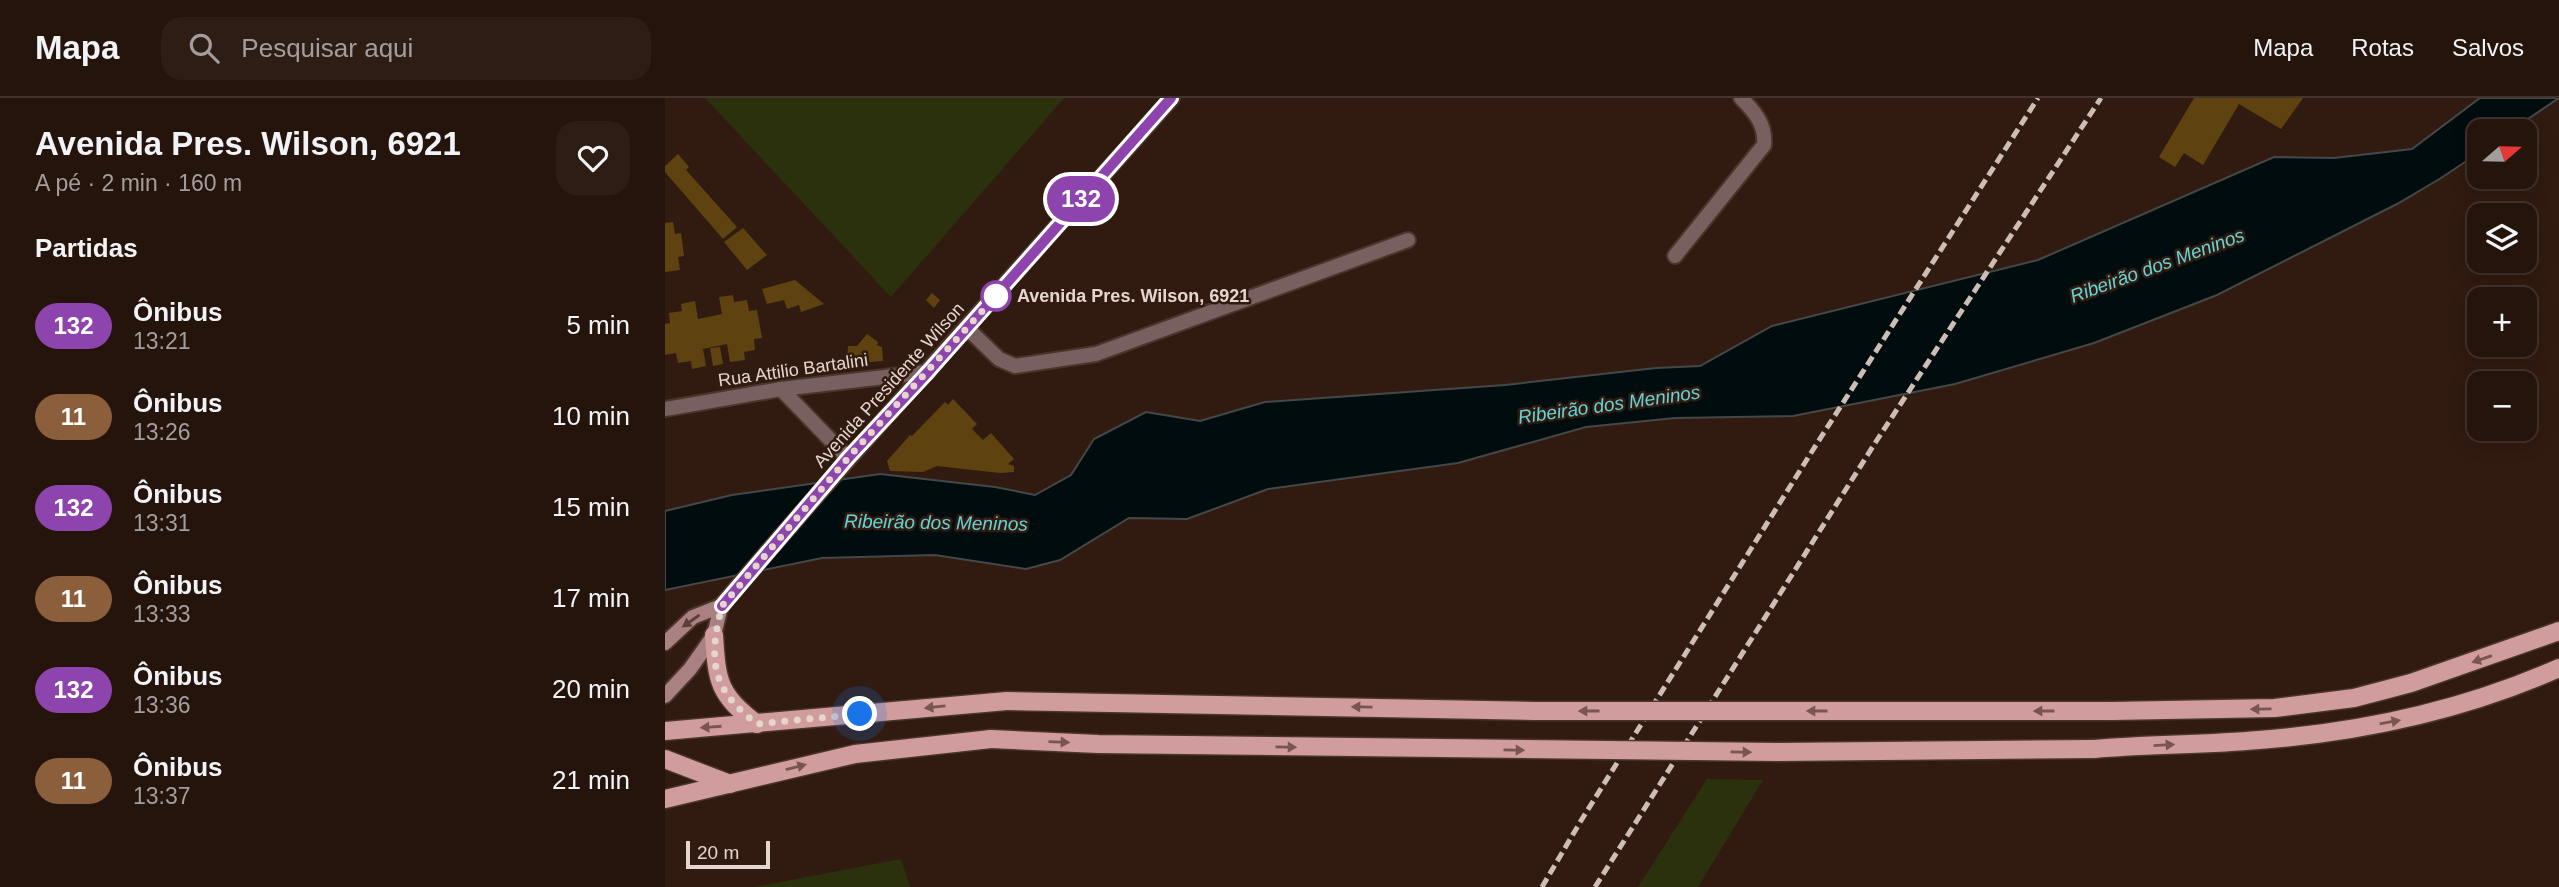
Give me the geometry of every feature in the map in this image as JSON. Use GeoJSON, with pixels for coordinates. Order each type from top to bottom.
{"type":"FeatureCollection","features":[{"type":"Feature","properties":{"kind":"main road","name":"Avenida Presidente Wilson"},"geometry":{"type":"LineString","coordinates":[[726,601],[848,458],[928,372],[1171,98]]}},
{"type":"Feature","properties":{"kind":"main road"},"geometry":{"type":"LineString","coordinates":[[665,696],[690,669],[714,635],[726,601]]}},
{"type":"Feature","properties":{"kind":"main road"},"geometry":{"type":"LineString","coordinates":[[665,643],[694,617],[726,601]]}},
{"type":"Feature","properties":{"kind":"main road"},"geometry":{"type":"LineString","coordinates":[[665,731],[1007,701],[1535,710],[2275,708],[2354,698],[2411,683],[2559,631]]}},
{"type":"Feature","properties":{"kind":"main road"},"geometry":{"type":"LineString","coordinates":[[714,635],[716,673],[723,691],[736,708],[757,724]]}},
{"type":"Feature","properties":{"kind":"main road"},"geometry":{"type":"LineString","coordinates":[[665,799],[855,754],[991,740],[1098,744],[1777,752],[2094,748],[2259,740],[2334,732],[2401,720],[2461,705],[2559,668]]}},
{"type":"Feature","properties":{"kind":"main road"},"geometry":{"type":"LineString","coordinates":[[665,760],[730,784]]}},
{"type":"Feature","properties":{"kind":"street"},"geometry":{"type":"LineString","coordinates":[[1675,256],[1764,145],[1765,132],[1755,112],[1741,98]]}},
{"type":"Feature","properties":{"kind":"street"},"geometry":{"type":"LineString","coordinates":[[967,328],[999,359],[1014,366],[1096,354],[1408,240]]}},
{"type":"Feature","properties":{"kind":"street","name":"Rua Attilio Bartalini"},"geometry":{"type":"LineString","coordinates":[[665,409],[781,389],[928,372]]}},
{"type":"Feature","properties":{"kind":"street"},"geometry":{"type":"LineString","coordinates":[[781,389],[848,458]]}},
{"type":"Feature","properties":{"kind":"green space"},"geometry":{"type":"Polygon","coordinates":[[[705,98],[1064,98],[891,297],[705,98]]]}},
{"type":"Feature","properties":{"kind":"green space"},"geometry":{"type":"Polygon","coordinates":[[[1707,779],[1763,780],[1698,887],[1638,887],[1707,779]]]}},
{"type":"Feature","properties":{"kind":"green space"},"geometry":{"type":"Polygon","coordinates":[[[901,859],[910,887],[754,887],[901,859]]]}},
{"type":"Feature","properties":{"kind":"water","name":"Ribeirão dos Meninos"},"geometry":{"type":"Polygon","coordinates":[[[2480,98],[2559,98],[2528,119],[2467,119],[2467,161],[2397,204],[2217,295],[2094,343],[1955,384],[1793,416],[1675,418],[1586,427],[1458,463],[1268,489],[1187,519],[1129,518],[1060,560],[1026,569],[935,555],[822,558],[665,590],[665,511],[732,495],[880,474],[995,487],[1035,495],[1071,475],[1094,439],[1146,412],[1200,421],[1265,402],[1505,385],[1656,368],[1700,366],[1772,326],[2038,260],[2274,157],[2334,158],[2412,149],[2480,98]]]}},
{"type":"Feature","properties":{"kind":"building"},"geometry":{"type":"Polygon","coordinates":[[[2194,98],[2303,98],[2281,129],[2239,104],[2203,165],[2184,153],[2175,167],[2159,157],[2194,98]]]}},
{"type":"Feature","properties":{"kind":"building"},"geometry":{"type":"Polygon","coordinates":[[[678,154],[689,167],[686,170],[737,227],[723,239],[665,172],[665,166],[678,154]]]}},
{"type":"Feature","properties":{"kind":"building"},"geometry":{"type":"Polygon","coordinates":[[[673,222],[675,234],[681,233],[684,256],[678,257],[680,270],[665,272],[665,223],[673,222]]]}},
{"type":"Feature","properties":{"kind":"building"},"geometry":{"type":"Polygon","coordinates":[[[743,228],[767,255],[747,270],[724,242],[743,228]]]}},
{"type":"Feature","properties":{"kind":"building"},"geometry":{"type":"Polygon","coordinates":[[[795,280],[824,304],[801,312],[799,305],[787,309],[784,300],[767,304],[762,289],[795,280]]]}},
{"type":"Feature","properties":{"kind":"building"},"geometry":{"type":"Polygon","coordinates":[[[932,293],[940,300],[934,308],[926,300],[932,293]]]}},
{"type":"Feature","properties":{"kind":"building"},"geometry":{"type":"Polygon","coordinates":[[[733,295],[734,302],[747,300],[749,311],[757,310],[762,338],[754,339],[755,350],[744,352],[745,360],[730,362],[727,344],[703,349],[706,366],[692,369],[691,361],[678,363],[676,353],[665,355],[665,324],[670,323],[669,313],[682,311],[681,304],[695,301],[698,319],[722,314],[719,297],[733,295]]]}},
{"type":"Feature","properties":{"kind":"building"},"geometry":{"type":"Polygon","coordinates":[[[867,334],[882,347],[883,361],[847,364],[848,346],[857,346],[867,334]]]}},
{"type":"Feature","properties":{"kind":"building"},"geometry":{"type":"Polygon","coordinates":[[[720,347],[723,364],[713,366],[710,348],[720,347]]]}},
{"type":"Feature","properties":{"kind":"building"},"geometry":{"type":"Polygon","coordinates":[[[953,399],[977,424],[972,429],[983,440],[991,433],[1014,459],[1008,464],[1014,466],[1014,472],[937,466],[923,472],[890,471],[887,461],[945,402],[948,405],[953,399]]]}},
{"type":"Feature","properties":{"kind":"railway"},"geometry":{"type":"LineString","coordinates":[[1542,887],[1816,445],[2038,98]]}},
{"type":"Feature","properties":{"kind":"railway"},"geometry":{"type":"LineString","coordinates":[[1595,887],[1877,440],[2101,98]]}},
{"type":"Feature","properties":{"kind":"bus line","name":"132"},"geometry":{"type":"LineString","coordinates":[[722,606],[848,458],[928,372],[1171,98]]}},
{"type":"Feature","properties":{"kind":"place","name":"Avenida Pres. Wilson, 6921"},"geometry":{"type":"Point","coordinates":[996,296]}},
{"type":"Feature","properties":{"kind":"route"},"geometry":{"type":"LineString","coordinates":[[860,714],[757,724],[736,708],[723,691],[716,673],[714,635],[722,606],[848,458],[996,296]]}}]}
